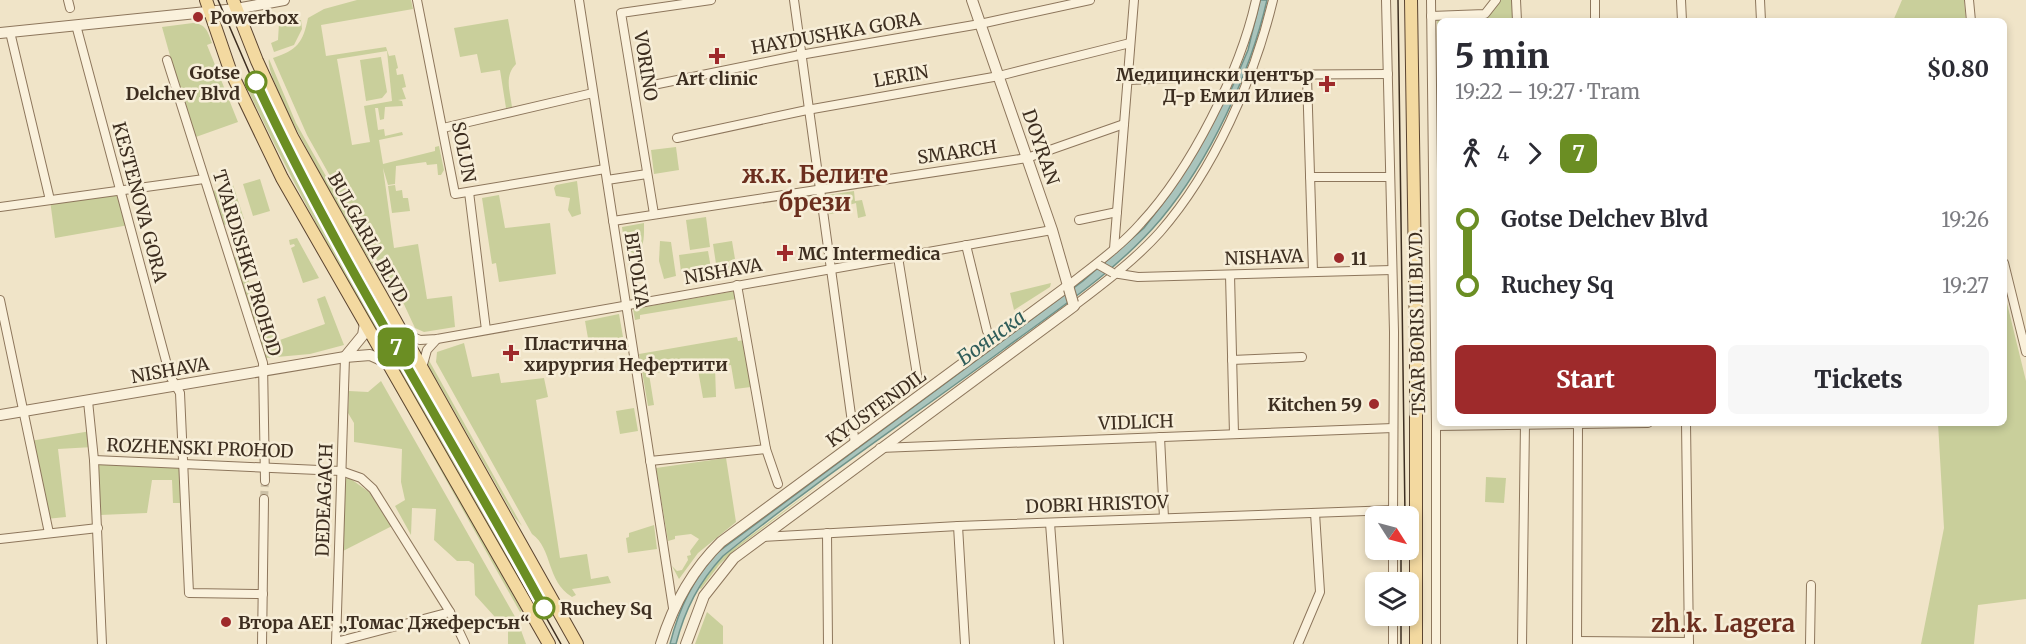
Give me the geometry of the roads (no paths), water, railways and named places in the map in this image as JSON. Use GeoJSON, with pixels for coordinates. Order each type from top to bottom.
{"type":"FeatureCollection","features":[{"type":"Feature","properties":{"kind":"main road","name":"TSAR BORIS III BLVD."},"geometry":{"type":"LineString","coordinates":[[1411,0],[1416,335],[1416,644]]}},
{"type":"Feature","properties":{"kind":"main road","name":"BULGARIA BLVD."},"geometry":{"type":"LineString","coordinates":[[235,4],[292,137],[577,644]]}},
{"type":"Feature","properties":{"kind":"main road"},"geometry":{"type":"LineString","coordinates":[[208,6],[230,70],[282,177],[549,644]]}},
{"type":"Feature","properties":{"kind":"street"},"geometry":{"type":"LineString","coordinates":[[50,200],[5,32],[76,25],[208,6],[284,0]]}},
{"type":"Feature","properties":{"kind":"street","name":"SOLUN"},"geometry":{"type":"LineString","coordinates":[[417,0],[455,194],[469,192],[486,330]]}},
{"type":"Feature","properties":{"kind":"street","name":"BITOLYA"},"geometry":{"type":"LineString","coordinates":[[579,0],[673,608]]}},
{"type":"Feature","properties":{"kind":"street","name":"VORINO"},"geometry":{"type":"LineString","coordinates":[[647,174],[621,13],[711,0]]}},
{"type":"Feature","properties":{"kind":"street"},"geometry":{"type":"LineString","coordinates":[[794,0],[807,110],[855,444]]}},
{"type":"Feature","properties":{"kind":"street","name":"DOYRAN"},"geometry":{"type":"LineString","coordinates":[[972,0],[1052,230],[1073,304]]}},
{"type":"Feature","properties":{"kind":"street","name":"HAYDUSHKA GORA"},"geometry":{"type":"LineString","coordinates":[[658,84],[800,55],[980,24],[1090,0]]}},
{"type":"Feature","properties":{"kind":"street"},"geometry":{"type":"LineString","coordinates":[[1114,249],[1134,0]]}},
{"type":"Feature","properties":{"kind":"street","name":"KYUSTENDIL"},"geometry":{"type":"LineString","coordinates":[[661,644],[673,608],[686,585],[704,560],[727,537],[1068,287],[1098,264],[1142,223],[1164,195],[1194,147],[1232,76],[1256,0]]}},
{"type":"Feature","properties":{"kind":"street","name":"KYUSTENDIL"},"geometry":{"type":"LineString","coordinates":[[686,644],[697,609],[714,581],[734,558],[1114,274],[1159,233],[1186,196],[1231,118],[1251,75],[1273,0]]}},
{"type":"Feature","properties":{"kind":"street","name":"TSAR BORIS III BLVD."},"geometry":{"type":"LineString","coordinates":[[1386,0],[1392,270],[1393,506]]}},
{"type":"Feature","properties":{"kind":"street","name":"TSAR BORIS III BLVD."},"geometry":{"type":"LineString","coordinates":[[1431,0],[1436,74],[1436,644]]}},
{"type":"Feature","properties":{"kind":"street"},"geometry":{"type":"LineString","coordinates":[[1431,16],[1485,14],[1496,0]]}},
{"type":"Feature","properties":{"kind":"street"},"geometry":{"type":"LineString","coordinates":[[1516,0],[1517,18]]}},
{"type":"Feature","properties":{"kind":"street"},"geometry":{"type":"LineString","coordinates":[[1595,0],[1595,18]]}},
{"type":"Feature","properties":{"kind":"street"},"geometry":{"type":"LineString","coordinates":[[1681,0],[1682,18]]}},
{"type":"Feature","properties":{"kind":"street"},"geometry":{"type":"LineString","coordinates":[[1760,0],[1761,18]]}},
{"type":"Feature","properties":{"kind":"street"},"geometry":{"type":"LineString","coordinates":[[1969,0],[1971,18]]}},
{"type":"Feature","properties":{"kind":"street","name":"KESTENOVA GORA"},"geometry":{"type":"LineString","coordinates":[[76,25],[170,376],[180,393],[189,593],[263,594]]}},
{"type":"Feature","properties":{"kind":"street","name":"LERIN"},"geometry":{"type":"LineString","coordinates":[[677,138],[807,110],[999,76],[1130,43]]}},
{"type":"Feature","properties":{"kind":"street","name":"TVARDISHKI PROHOD"},"geometry":{"type":"LineString","coordinates":[[167,60],[263,371],[265,481]]}},
{"type":"Feature","properties":{"kind":"street"},"geometry":{"type":"LineString","coordinates":[[1251,75],[1307,77],[1388,74]]}},
{"type":"Feature","properties":{"kind":"street"},"geometry":{"type":"LineString","coordinates":[[1128,80],[1232,76]]}},
{"type":"Feature","properties":{"kind":"street"},"geometry":{"type":"LineString","coordinates":[[1307,77],[1313,272]]}},
{"type":"Feature","properties":{"kind":"street"},"geometry":{"type":"LineString","coordinates":[[443,128],[593,93]]}},
{"type":"Feature","properties":{"kind":"street","name":"SMARCH"},"geometry":{"type":"LineString","coordinates":[[613,221],[1027,158],[1124,124]]}},
{"type":"Feature","properties":{"kind":"street"},"geometry":{"type":"LineString","coordinates":[[469,192],[605,169]]}},
{"type":"Feature","properties":{"kind":"street"},"geometry":{"type":"LineString","coordinates":[[606,180],[647,174],[654,214]]}},
{"type":"Feature","properties":{"kind":"street"},"geometry":{"type":"LineString","coordinates":[[1310,177],[1390,177]]}},
{"type":"Feature","properties":{"kind":"street"},"geometry":{"type":"LineString","coordinates":[[0,207],[204,179]]}},
{"type":"Feature","properties":{"kind":"street"},"geometry":{"type":"LineString","coordinates":[[1079,219],[1117,212]]}},
{"type":"Feature","properties":{"kind":"street","name":"NISHAVA"},"geometry":{"type":"LineString","coordinates":[[401,331],[413,338],[437,339],[1052,230]]}},
{"type":"Feature","properties":{"kind":"street"},"geometry":{"type":"LineString","coordinates":[[966,245],[987,331]]}},
{"type":"Feature","properties":{"kind":"street"},"geometry":{"type":"LineString","coordinates":[[898,257],[918,381]]}},
{"type":"Feature","properties":{"kind":"street"},"geometry":{"type":"LineString","coordinates":[[1129,262],[1129,270],[1138,277]]}},
{"type":"Feature","properties":{"kind":"street","name":"NISHAVA"},"geometry":{"type":"LineString","coordinates":[[1098,264],[1114,274],[1138,277],[1392,270]]}},
{"type":"Feature","properties":{"kind":"street"},"geometry":{"type":"LineString","coordinates":[[1230,275],[1234,434]]}},
{"type":"Feature","properties":{"kind":"street"},"geometry":{"type":"LineString","coordinates":[[2007,275],[2026,352]]}},
{"type":"Feature","properties":{"kind":"street"},"geometry":{"type":"LineString","coordinates":[[737,285],[766,449],[778,484]]}},
{"type":"Feature","properties":{"kind":"street"},"geometry":{"type":"LineString","coordinates":[[0,300],[49,533]]}},
{"type":"Feature","properties":{"kind":"street"},"geometry":{"type":"LineString","coordinates":[[345,357],[363,335],[364,323]]}},
{"type":"Feature","properties":{"kind":"street"},"geometry":{"type":"LineString","coordinates":[[422,368],[427,350],[437,339]]}},
{"type":"Feature","properties":{"kind":"street","name":"NISHAVA"},"geometry":{"type":"LineString","coordinates":[[0,415],[345,357],[370,355],[388,363]]}},
{"type":"Feature","properties":{"kind":"street","name":"DEDEAGACH"},"geometry":{"type":"LineString","coordinates":[[336,643],[345,357]]}},
{"type":"Feature","properties":{"kind":"street"},"geometry":{"type":"LineString","coordinates":[[1232,360],[1302,357]]}},
{"type":"Feature","properties":{"kind":"street"},"geometry":{"type":"LineString","coordinates":[[87,401],[94,460],[102,644]]}},
{"type":"Feature","properties":{"kind":"street"},"geometry":{"type":"LineString","coordinates":[[912,425],[909,438],[914,447]]}},
{"type":"Feature","properties":{"kind":"street"},"geometry":{"type":"LineString","coordinates":[[1522,644],[1525,426]]}},
{"type":"Feature","properties":{"kind":"street"},"geometry":{"type":"LineString","coordinates":[[1578,426],[1577,643],[1689,643],[1686,426]]}},
{"type":"Feature","properties":{"kind":"street","name":"VIDLICH"},"geometry":{"type":"LineString","coordinates":[[880,448],[1394,428]]}},
{"type":"Feature","properties":{"kind":"street"},"geometry":{"type":"LineString","coordinates":[[1160,437],[1164,518]]}},
{"type":"Feature","properties":{"kind":"street"},"geometry":{"type":"LineString","coordinates":[[650,461],[766,449]]}},
{"type":"Feature","properties":{"kind":"street","name":"ROZHENSKI PROHOD"},"geometry":{"type":"LineString","coordinates":[[94,460],[341,471]]}},
{"type":"Feature","properties":{"kind":"street"},"geometry":{"type":"LineString","coordinates":[[341,471],[361,478],[371,487],[450,612],[465,644]]}},
{"type":"Feature","properties":{"kind":"street"},"geometry":{"type":"LineString","coordinates":[[262,644],[264,499]]}},
{"type":"Feature","properties":{"kind":"street"},"geometry":{"type":"LineString","coordinates":[[1298,644],[1320,592],[1315,513]]}},
{"type":"Feature","properties":{"kind":"street","name":"DOBRI HRISTOV"},"geometry":{"type":"LineString","coordinates":[[762,537],[958,526],[1365,513]]}},
{"type":"Feature","properties":{"kind":"street"},"geometry":{"type":"LineString","coordinates":[[789,516],[793,531],[802,535]]}},
{"type":"Feature","properties":{"kind":"street"},"geometry":{"type":"LineString","coordinates":[[1050,523],[1059,644]]}},
{"type":"Feature","properties":{"kind":"street"},"geometry":{"type":"LineString","coordinates":[[958,526],[964,644]]}},
{"type":"Feature","properties":{"kind":"street"},"geometry":{"type":"LineString","coordinates":[[0,539],[98,528]]}},
{"type":"Feature","properties":{"kind":"street"},"geometry":{"type":"LineString","coordinates":[[827,533],[828,644]]}},
{"type":"Feature","properties":{"kind":"street"},"geometry":{"type":"LineString","coordinates":[[669,580],[686,585]]}},
{"type":"Feature","properties":{"kind":"street"},"geometry":{"type":"LineString","coordinates":[[1810,644],[1811,585]]}},
{"type":"Feature","properties":{"kind":"street"},"geometry":{"type":"LineString","coordinates":[[336,643],[450,612]]}},
{"type":"Feature","properties":{"kind":"street"},"geometry":{"type":"LineString","coordinates":[[1393,626],[1393,644]]}},
{"type":"Feature","properties":{"kind":"water"},"geometry":{"type":"Polygon","coordinates":[[[1260,0],[1267,0],[1260,28],[1226,115],[1212,143],[1179,196],[1144,238],[1126,256],[1066,304],[827,477],[723,556],[694,597],[676,644],[670,644],[688,595],[701,573],[718,552],[1083,281],[1144,228],[1170,194],[1231,90],[1248,50],[1260,0]]]}},
{"type":"Feature","properties":{"kind":"tunnel"},"geometry":{"type":"LineString","coordinates":[[264,499],[265,481]]}},
{"type":"Feature","properties":{"kind":"tram line"},"geometry":{"type":"LineString","coordinates":[[218,0],[278,139],[561,644]]}},
{"type":"Feature","properties":{"kind":"tram line"},"geometry":{"type":"LineString","coordinates":[[1398,0],[1405,506]]}},
{"type":"Feature","properties":{"kind":"tram line","name":"7"},"geometry":{"type":"LineString","coordinates":[[256,82],[281,137],[328,225],[544,608]]}},
{"type":"Feature","properties":{"kind":"tram line"},"geometry":{"type":"LineString","coordinates":[[1401,560],[1401,572]]}},
{"type":"Feature","properties":{"kind":"tram line"},"geometry":{"type":"LineString","coordinates":[[1401,626],[1401,644]]}},
{"type":"Feature","properties":{"kind":"place","name":"Powerbox"},"geometry":{"type":"Point","coordinates":[198,17]}},
{"type":"Feature","properties":{"kind":"place","name":"Art clinic"},"geometry":{"type":"Point","coordinates":[717,56]}},
{"type":"Feature","properties":{"kind":"place","name":"Gotse Delchev Blvd"},"geometry":{"type":"Point","coordinates":[256,82]}},
{"type":"Feature","properties":{"kind":"place","name":"Медицински център Д-р Емил Илиев"},"geometry":{"type":"Point","coordinates":[1327,84]}},
{"type":"Feature","properties":{"kind":"place","name":"MC Intermedica"},"geometry":{"type":"Point","coordinates":[785,253]}},
{"type":"Feature","properties":{"kind":"place","name":"11"},"geometry":{"type":"Point","coordinates":[1339,258]}},
{"type":"Feature","properties":{"kind":"place","name":"Пластична хирургия Нефертити"},"geometry":{"type":"Point","coordinates":[511,353]}},
{"type":"Feature","properties":{"kind":"place","name":"Kitchen 59"},"geometry":{"type":"Point","coordinates":[1374,404]}},
{"type":"Feature","properties":{"kind":"place","name":"Ruchey Sq"},"geometry":{"type":"Point","coordinates":[544,608]}},
{"type":"Feature","properties":{"kind":"place","name":"Втора АЕГ „Томас Джеферсън“"},"geometry":{"type":"Point","coordinates":[226,622]}},
{"type":"Feature","properties":{"kind":"district","name":"ж.к. Белите брези"},"geometry":{"type":"Point","coordinates":[815,188]}},
{"type":"Feature","properties":{"kind":"district","name":"zh.k. Lagera"},"geometry":{"type":"Point","coordinates":[1723,623]}},
{"type":"Feature","properties":{"kind":"water label","name":"Боянска"},"geometry":{"type":"Point","coordinates":[991,337]}}]}
